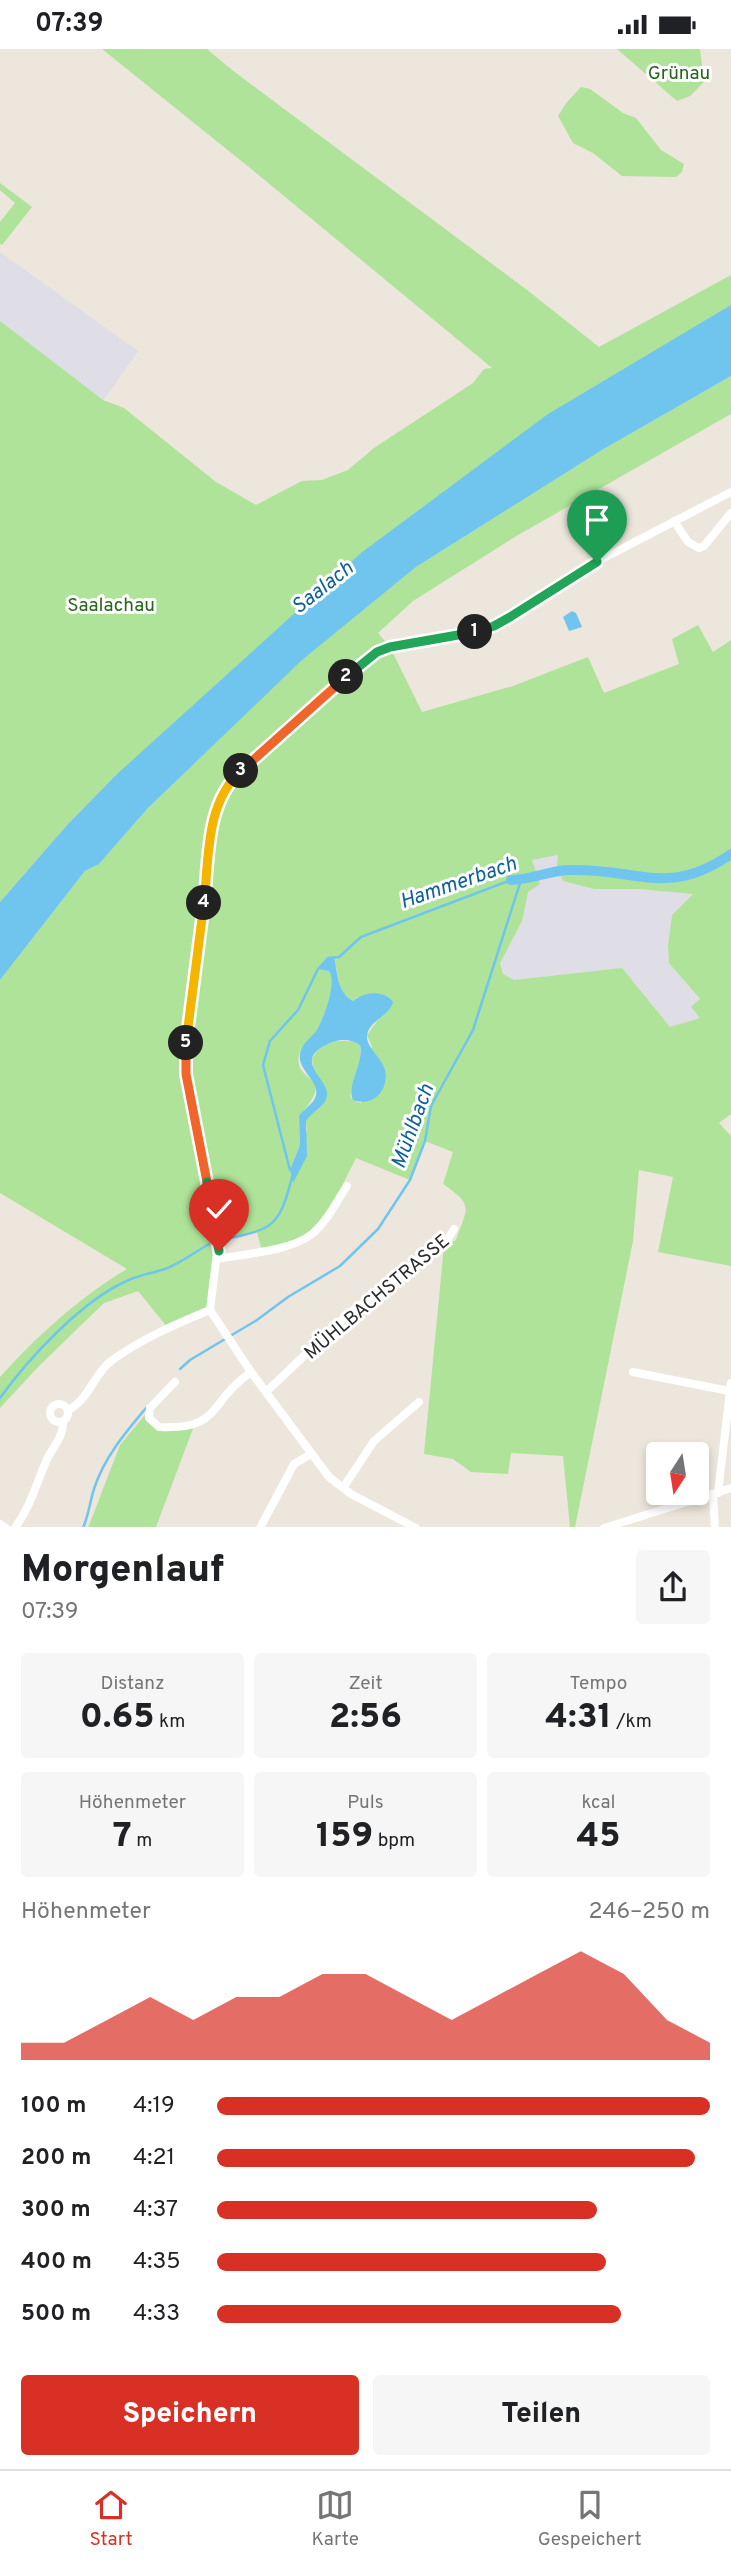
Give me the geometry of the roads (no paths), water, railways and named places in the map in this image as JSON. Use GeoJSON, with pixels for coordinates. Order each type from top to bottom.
{"type":"FeatureCollection","features":[{"type":"Feature","properties":{"kind":"street"},"geometry":{"type":"LineString","coordinates":[[414,1527],[343,1488],[330,1477],[231,1344],[210,1310],[217,1259],[216,1230],[185,1060],[211,832],[223,794],[236,775],[377,652],[390,647],[477,631],[502,622],[602,559],[731,492]]}},
{"type":"Feature","properties":{"kind":"street"},"geometry":{"type":"LineString","coordinates":[[674,521],[682,535],[694,547],[699,548],[704,546],[731,513]]}},
{"type":"Feature","properties":{"kind":"street"},"geometry":{"type":"LineString","coordinates":[[217,1259],[303,1240],[323,1222],[346,1186]]}},
{"type":"Feature","properties":{"kind":"street","name":"MÜHLBACHSTRASSE"},"geometry":{"type":"LineString","coordinates":[[267,1391],[348,1314],[448,1239],[454,1229]]}},
{"type":"Feature","properties":{"kind":"street"},"geometry":{"type":"LineString","coordinates":[[68,1410],[78,1405],[111,1361],[148,1338],[210,1310]]}},
{"type":"Feature","properties":{"kind":"street"},"geometry":{"type":"LineString","coordinates":[[175,1382],[150,1408],[149,1418],[159,1427],[182,1427],[201,1423],[214,1412],[230,1387],[251,1371]]}},
{"type":"Feature","properties":{"kind":"street"},"geometry":{"type":"LineString","coordinates":[[633,1372],[730,1387],[716,1494],[715,1527]]}},
{"type":"Feature","properties":{"kind":"street"},"geometry":{"type":"LineString","coordinates":[[343,1488],[374,1441],[419,1402]]}},
{"type":"Feature","properties":{"kind":"street"},"geometry":{"type":"LineString","coordinates":[[16,1527],[32,1503],[47,1459],[68,1416],[64,1405],[58,1404],[51,1410],[52,1419],[63,1422]]}},
{"type":"Feature","properties":{"kind":"street"},"geometry":{"type":"LineString","coordinates":[[261,1527],[294,1464],[311,1454]]}},
{"type":"Feature","properties":{"kind":"street"},"geometry":{"type":"LineString","coordinates":[[607,1527],[731,1488]]}},
{"type":"Feature","properties":{"kind":"water"},"geometry":{"type":"Polygon","coordinates":[[[731,305],[731,376],[602,450],[416,567],[302,660],[148,808],[99,864],[85,871],[0,980],[0,902],[68,824],[116,775],[361,553],[548,414],[731,305]]]}},
{"type":"Feature","properties":{"kind":"water"},"geometry":{"type":"Polygon","coordinates":[[[572,611],[576,613],[582,627],[569,631],[563,617],[572,611]]]}},
{"type":"Feature","properties":{"kind":"water"},"geometry":{"type":"Polygon","coordinates":[[[328,958],[334,958],[341,988],[353,1001],[373,993],[384,995],[393,1002],[388,1011],[371,1026],[367,1036],[385,1070],[386,1078],[382,1091],[373,1099],[360,1102],[353,1100],[351,1094],[360,1060],[360,1045],[340,1040],[325,1045],[313,1055],[312,1064],[327,1090],[327,1095],[324,1103],[306,1121],[307,1156],[293,1183],[290,1170],[300,1145],[299,1116],[316,1094],[313,1082],[301,1064],[301,1050],[318,1028],[329,999],[331,976],[329,971],[318,969],[328,958]]]}},
{"type":"Feature","properties":{"kind":"waterway","name":"Hammerbach"},"geometry":{"type":"LineString","coordinates":[[511,880],[570,870],[670,878],[689,875],[731,854]]}},
{"type":"Feature","properties":{"kind":"waterway","name":"Hammerbach"},"geometry":{"type":"LineString","coordinates":[[290,1170],[263,1065],[270,1041],[298,1010],[318,969],[328,958],[339,957],[361,937],[511,880]]}},
{"type":"Feature","properties":{"kind":"waterway","name":"Mühlbach"},"geometry":{"type":"LineString","coordinates":[[180,1369],[190,1360],[340,1266],[378,1229],[410,1180],[425,1141],[431,1106],[473,1030],[521,880]]}},
{"type":"Feature","properties":{"kind":"waterway","name":"Hammerbach"},"geometry":{"type":"LineString","coordinates":[[222,1240],[252,1233],[271,1224],[283,1207],[292,1177]]}},
{"type":"Feature","properties":{"kind":"waterway"},"geometry":{"type":"LineString","coordinates":[[0,1398],[58,1331],[93,1301],[129,1280],[165,1269],[211,1243]]}},
{"type":"Feature","properties":{"kind":"waterway"},"geometry":{"type":"LineString","coordinates":[[83,1527],[95,1486],[105,1464],[117,1444],[146,1408]]}},
{"type":"Feature","properties":{"kind":"park label","name":"Grünau"},"geometry":{"type":"Point","coordinates":[679,72]}},
{"type":"Feature","properties":{"kind":"park label","name":"Saalachau"},"geometry":{"type":"Point","coordinates":[111,604]}},
{"type":"Feature","properties":{"kind":"water label","name":"Saalach"},"geometry":{"type":"Point","coordinates":[322,587]}}]}
